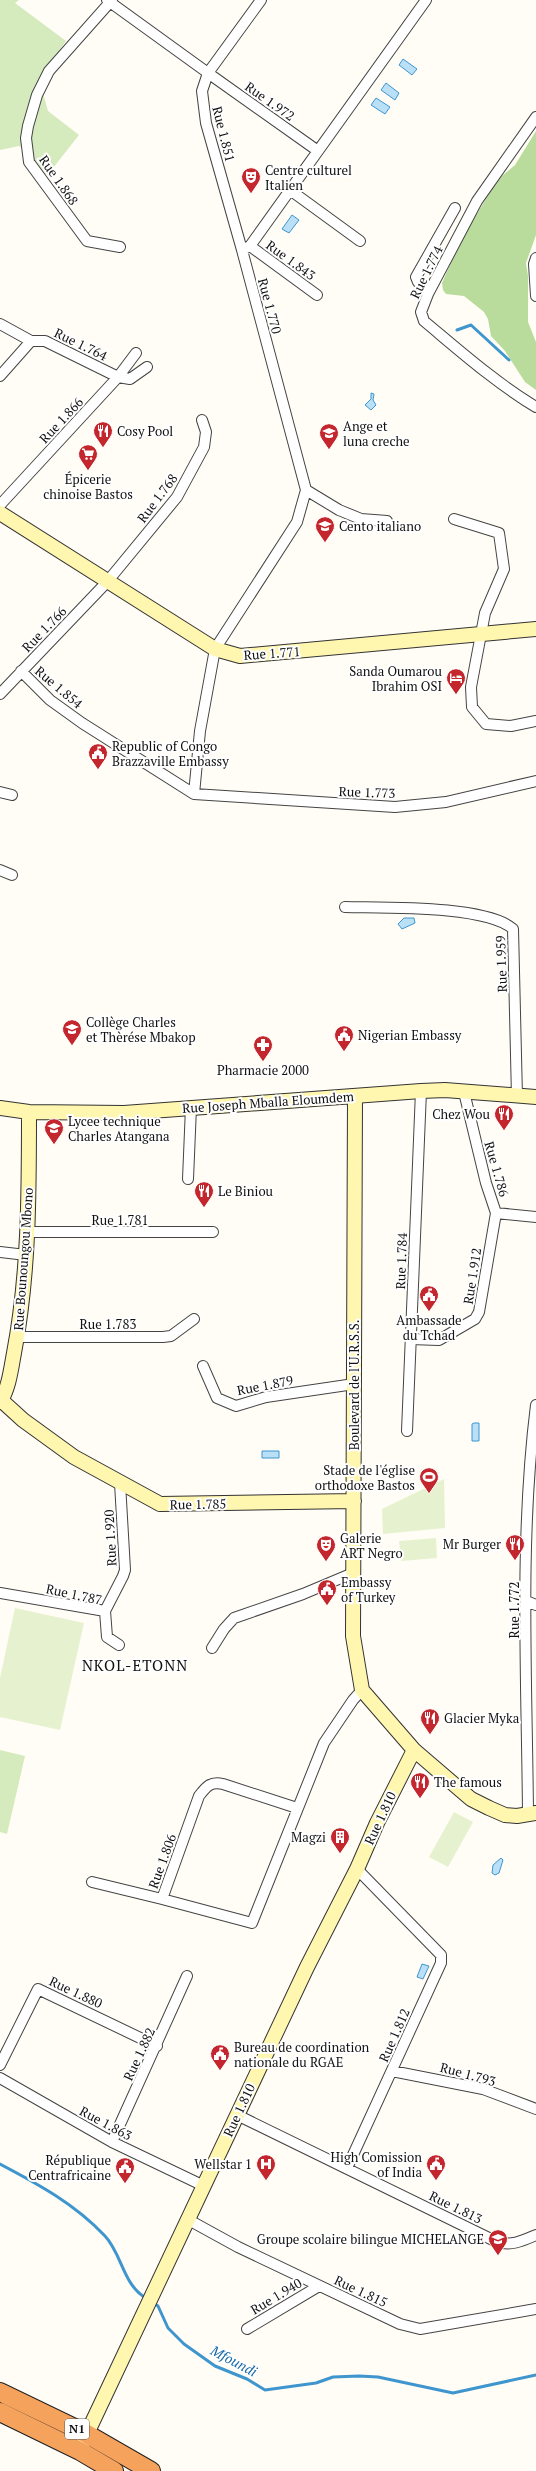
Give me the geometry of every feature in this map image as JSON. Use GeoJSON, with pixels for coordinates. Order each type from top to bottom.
{"type":"FeatureCollection","features":[{"type":"Feature","properties":{"kind":"highway","name":"N1"},"geometry":{"type":"LineString","coordinates":[[0,2392],[86,2433],[151,2471]]}},
{"type":"Feature","properties":{"kind":"highway","name":"N1"},"geometry":{"type":"LineString","coordinates":[[0,2412],[80,2451],[114,2471]]}},
{"type":"Feature","properties":{"kind":"street","name":"Rue 1.851"},"geometry":{"type":"LineString","coordinates":[[246,248],[206,123],[202,91],[208,73],[261,0]]}},
{"type":"Feature","properties":{"kind":"street"},"geometry":{"type":"LineString","coordinates":[[246,248],[290,190],[426,0]]}},
{"type":"Feature","properties":{"kind":"street"},"geometry":{"type":"LineString","coordinates":[[110,1],[208,73]]}},
{"type":"Feature","properties":{"kind":"street","name":"Rue 1.868"},"geometry":{"type":"LineString","coordinates":[[110,1],[49,71],[42,82],[32,110],[26,138],[29,162],[88,241],[120,247]]}},
{"type":"Feature","properties":{"kind":"street","name":"Rue 1.972"},"geometry":{"type":"LineString","coordinates":[[208,73],[318,151]]}},
{"type":"Feature","properties":{"kind":"street","name":"Rue 1.774"},"geometry":{"type":"LineString","coordinates":[[536,117],[477,200],[430,289],[421,312],[424,321],[516,395],[536,406]]}},
{"type":"Feature","properties":{"kind":"street"},"geometry":{"type":"LineString","coordinates":[[290,190],[360,241]]}},
{"type":"Feature","properties":{"kind":"street"},"geometry":{"type":"LineString","coordinates":[[430,289],[418,282],[416,277],[455,208]]}},
{"type":"Feature","properties":{"kind":"street","name":"Rue 1.843"},"geometry":{"type":"LineString","coordinates":[[246,248],[317,294]]}},
{"type":"Feature","properties":{"kind":"street","name":"Rue 1.770"},"geometry":{"type":"LineString","coordinates":[[246,248],[306,490]]}},
{"type":"Feature","properties":{"kind":"street"},"geometry":{"type":"LineString","coordinates":[[536,258],[534,264],[536,296]]}},
{"type":"Feature","properties":{"kind":"street"},"geometry":{"type":"LineString","coordinates":[[0,324],[31,341],[0,376]]}},
{"type":"Feature","properties":{"kind":"street","name":"Rue 1.764"},"geometry":{"type":"LineString","coordinates":[[31,341],[45,341],[118,377]]}},
{"type":"Feature","properties":{"kind":"street","name":"Rue 1.866"},"geometry":{"type":"LineString","coordinates":[[0,505],[118,377],[136,353]]}},
{"type":"Feature","properties":{"kind":"street"},"geometry":{"type":"LineString","coordinates":[[118,377],[130,379],[147,367]]}},
{"type":"Feature","properties":{"kind":"street","name":"Rue 1.768"},"geometry":{"type":"LineString","coordinates":[[108,582],[188,480],[206,439],[202,420]]}},
{"type":"Feature","properties":{"kind":"street"},"geometry":{"type":"LineString","coordinates":[[194,794],[200,731],[215,649],[297,522],[306,490],[339,510],[361,519],[387,521]]}},
{"type":"Feature","properties":{"kind":"street","name":"Rue 1.771"},"geometry":{"type":"LineString","coordinates":[[0,513],[215,649],[240,656],[536,630]]}},
{"type":"Feature","properties":{"kind":"street"},"geometry":{"type":"LineString","coordinates":[[454,519],[499,533],[504,569],[484,613],[479,635],[478,657],[471,687],[472,707],[486,724],[511,726],[536,721]]}},
{"type":"Feature","properties":{"kind":"street","name":"Rue 1.766"},"geometry":{"type":"LineString","coordinates":[[0,694],[108,582]]}},
{"type":"Feature","properties":{"kind":"street","name":"Rue 1.854"},"geometry":{"type":"LineString","coordinates":[[21,671],[50,700],[82,723]]}},
{"type":"Feature","properties":{"kind":"street","name":"Rue 1.773"},"geometry":{"type":"LineString","coordinates":[[82,723],[194,794],[395,807],[446,802],[536,781]]}},
{"type":"Feature","properties":{"kind":"street"},"geometry":{"type":"LineString","coordinates":[[0,792],[12,796]]}},
{"type":"Feature","properties":{"kind":"street"},"geometry":{"type":"LineString","coordinates":[[0,870],[12,875]]}},
{"type":"Feature","properties":{"kind":"street","name":"Rue 1.959"},"geometry":{"type":"LineString","coordinates":[[345,907],[414,909],[472,914],[508,924],[513,929],[517,1096]]}},
{"type":"Feature","properties":{"kind":"street","name":"Rue Joseph Mballa Eloumdem"},"geometry":{"type":"LineString","coordinates":[[0,1108],[29,1112],[124,1113],[421,1091],[464,1092],[536,1097]]}},
{"type":"Feature","properties":{"kind":"street","name":"Rue 1.784"},"geometry":{"type":"LineString","coordinates":[[406,1431],[421,1091]]}},
{"type":"Feature","properties":{"kind":"street","name":"Rue 1.786"},"geometry":{"type":"LineString","coordinates":[[464,1092],[486,1183],[496,1213],[536,1217]]}},
{"type":"Feature","properties":{"kind":"street","name":"Boulevard de l'U.R.S.S."},"geometry":{"type":"LineString","coordinates":[[355,1096],[353,1636],[362,1690]]}},
{"type":"Feature","properties":{"kind":"street"},"geometry":{"type":"LineString","coordinates":[[188,1179],[191,1107]]}},
{"type":"Feature","properties":{"kind":"street","name":"Rue Bounoungou Mbono"},"geometry":{"type":"LineString","coordinates":[[1,1401],[9,1379],[17,1337],[26,1255],[29,1112]]}},
{"type":"Feature","properties":{"kind":"street","name":"Rue 1.912"},"geometry":{"type":"LineString","coordinates":[[410,1339],[439,1340],[476,1318],[480,1312],[496,1213]]}},
{"type":"Feature","properties":{"kind":"street","name":"Rue 1.781"},"geometry":{"type":"LineString","coordinates":[[27,1232],[213,1232]]}},
{"type":"Feature","properties":{"kind":"street"},"geometry":{"type":"LineString","coordinates":[[0,1252],[26,1255]]}},
{"type":"Feature","properties":{"kind":"street","name":"Rue 1.783"},"geometry":{"type":"LineString","coordinates":[[17,1337],[163,1338],[171,1336],[194,1319]]}},
{"type":"Feature","properties":{"kind":"street","name":"Rue 1.879"},"geometry":{"type":"LineString","coordinates":[[203,1366],[217,1398],[236,1406],[266,1397],[354,1384]]}},
{"type":"Feature","properties":{"kind":"street","name":"Rue 1.785"},"geometry":{"type":"LineString","coordinates":[[1,1401],[47,1438],[153,1502],[165,1505],[354,1501]]}},
{"type":"Feature","properties":{"kind":"street","name":"Rue 1.772"},"geometry":{"type":"LineString","coordinates":[[532,1814],[529,1491],[536,1405]]}},
{"type":"Feature","properties":{"kind":"street","name":"Rue 1.920"},"geometry":{"type":"LineString","coordinates":[[105,1611],[124,1576],[125,1570],[120,1483]]}},
{"type":"Feature","properties":{"kind":"street"},"geometry":{"type":"LineString","coordinates":[[212,1648],[224,1629],[234,1618],[303,1594],[353,1573]]}},
{"type":"Feature","properties":{"kind":"street","name":"Rue 1.787"},"geometry":{"type":"LineString","coordinates":[[0,1593],[105,1611],[107,1637],[119,1645]]}},
{"type":"Feature","properties":{"kind":"street"},"geometry":{"type":"LineString","coordinates":[[362,1690],[414,1750],[470,1798],[505,1815],[532,1814]]}},
{"type":"Feature","properties":{"kind":"street","name":"Rue 1.806"},"geometry":{"type":"LineString","coordinates":[[297,1808],[215,1782],[208,1785],[199,1796],[162,1899],[252,1923],[324,1743],[353,1700],[362,1690]]}},
{"type":"Feature","properties":{"kind":"street","name":"Rue 1.810"},"geometry":{"type":"LineString","coordinates":[[80,2451],[86,2433],[307,1967],[357,1869],[377,1823],[414,1750]]}},
{"type":"Feature","properties":{"kind":"street","name":"Rue 1.812"},"geometry":{"type":"LineString","coordinates":[[347,2168],[441,1963],[442,1955],[357,1869]]}},
{"type":"Feature","properties":{"kind":"street"},"geometry":{"type":"LineString","coordinates":[[92,1882],[162,1899]]}},
{"type":"Feature","properties":{"kind":"street","name":"Rue 1.882"},"geometry":{"type":"LineString","coordinates":[[112,2142],[157,2046],[187,1976]]}},
{"type":"Feature","properties":{"kind":"street","name":"Rue 1.880"},"geometry":{"type":"LineString","coordinates":[[0,2065],[38,1989],[157,2046]]}},
{"type":"Feature","properties":{"kind":"street","name":"Rue 1.793"},"geometry":{"type":"LineString","coordinates":[[392,2071],[483,2089],[536,2109]]}},
{"type":"Feature","properties":{"kind":"street","name":"Rue 1.863"},"geometry":{"type":"LineString","coordinates":[[0,2078],[112,2142],[204,2186]]}},
{"type":"Feature","properties":{"kind":"street","name":"Rue 1.813"},"geometry":{"type":"LineString","coordinates":[[237,2115],[497,2242],[507,2245],[536,2235]]}},
{"type":"Feature","properties":{"kind":"street","name":"Rue 1.815"},"geometry":{"type":"LineString","coordinates":[[187,2219],[238,2247],[400,2324],[420,2329],[536,2309]]}},
{"type":"Feature","properties":{"kind":"street","name":"Rue 1.940"},"geometry":{"type":"LineString","coordinates":[[247,2329],[319,2286]]}},
{"type":"Feature","properties":{"kind":"green space"},"geometry":{"type":"Polygon","coordinates":[[[0,0],[19,0],[15,3],[66,41],[39,79],[48,111],[79,135],[53,168],[45,175],[38,168],[33,155],[19,146],[0,150],[0,0]]]}},
{"type":"Feature","properties":{"kind":"green space"},"geometry":{"type":"Polygon","coordinates":[[[536,131],[536,235],[526,263],[528,276],[528,322],[536,342],[536,390],[525,382],[505,351],[491,336],[488,319],[484,312],[464,296],[446,294],[443,290],[442,283],[461,240],[492,189],[502,176],[515,165],[536,131]]]}},
{"type":"Feature","properties":{"kind":"green space","name":"Stade de l'église orthodoxe Bastos"},"geometry":{"type":"Polygon","coordinates":[[[444,1479],[445,1528],[383,1534],[382,1509],[444,1479]]]}},
{"type":"Feature","properties":{"kind":"green space"},"geometry":{"type":"Polygon","coordinates":[[[436,1538],[437,1558],[401,1561],[399,1541],[436,1538]]]}},
{"type":"Feature","properties":{"kind":"green space"},"geometry":{"type":"Polygon","coordinates":[[[15,1608],[84,1623],[60,1730],[0,1717],[0,1678],[15,1608]]]}},
{"type":"Feature","properties":{"kind":"green space"},"geometry":{"type":"Polygon","coordinates":[[[0,1750],[25,1756],[7,1834],[0,1832],[0,1750]]]}},
{"type":"Feature","properties":{"kind":"green space"},"geometry":{"type":"Polygon","coordinates":[[[454,1812],[473,1822],[448,1867],[429,1857],[454,1812]]]}},
{"type":"Feature","properties":{"kind":"water"},"geometry":{"type":"Polygon","coordinates":[[[403,59],[417,69],[412,75],[399,65],[403,59]]]}},
{"type":"Feature","properties":{"kind":"water"},"geometry":{"type":"Polygon","coordinates":[[[386,83],[399,93],[395,100],[381,90],[386,83]]]}},
{"type":"Feature","properties":{"kind":"water"},"geometry":{"type":"Polygon","coordinates":[[[376,98],[390,107],[385,114],[371,105],[376,98]]]}},
{"type":"Feature","properties":{"kind":"water"},"geometry":{"type":"Polygon","coordinates":[[[292,215],[299,220],[289,233],[282,229],[292,215]]]}},
{"type":"Feature","properties":{"kind":"water"},"geometry":{"type":"Polygon","coordinates":[[[371,393],[374,394],[373,400],[376,405],[371,410],[365,405],[371,399],[371,393]]]}},
{"type":"Feature","properties":{"kind":"water"},"geometry":{"type":"Polygon","coordinates":[[[404,918],[414,918],[415,923],[402,929],[398,924],[404,918]]]}},
{"type":"Feature","properties":{"kind":"water"},"geometry":{"type":"Polygon","coordinates":[[[479,1423],[479,1441],[472,1441],[472,1424],[479,1423]]]}},
{"type":"Feature","properties":{"kind":"water"},"geometry":{"type":"Polygon","coordinates":[[[262,1451],[279,1451],[279,1458],[262,1458],[262,1451]]]}},
{"type":"Feature","properties":{"kind":"water"},"geometry":{"type":"Polygon","coordinates":[[[501,1858],[503,1860],[499,1873],[495,1875],[492,1873],[493,1865],[501,1858]]]}},
{"type":"Feature","properties":{"kind":"water"},"geometry":{"type":"Polygon","coordinates":[[[422,1964],[429,1966],[423,1979],[417,1977],[422,1964]]]}},
{"type":"Feature","properties":{"kind":"waterway"},"geometry":{"type":"LineString","coordinates":[[457,330],[471,325],[509,360]]}},
{"type":"Feature","properties":{"kind":"waterway","name":"Mfoundi"},"geometry":{"type":"LineString","coordinates":[[0,2164],[69,2204],[105,2236],[111,2243],[132,2285],[146,2298]]}},
{"type":"Feature","properties":{"kind":"waterway","name":"Mfoundi"},"geometry":{"type":"LineString","coordinates":[[152,2302],[158,2306],[168,2328],[184,2344],[215,2366],[247,2379],[265,2390],[316,2383],[333,2377],[359,2376],[378,2377],[453,2393],[536,2375]]}},
{"type":"Feature","properties":{"kind":"place","name":"Centre culturel Italien"},"geometry":{"type":"Point","coordinates":[251,194]}},
{"type":"Feature","properties":{"kind":"place","name":"Cosy Pool"},"geometry":{"type":"Point","coordinates":[103,448]}},
{"type":"Feature","properties":{"kind":"place","name":"Ange et luna creche"},"geometry":{"type":"Point","coordinates":[329,450]}},
{"type":"Feature","properties":{"kind":"place","name":"Épicerie chinoise Bastos"},"geometry":{"type":"Point","coordinates":[88,471]}},
{"type":"Feature","properties":{"kind":"place","name":"Cento italiano"},"geometry":{"type":"Point","coordinates":[325,543]}},
{"type":"Feature","properties":{"kind":"place","name":"Sanda Oumarou Ibrahim OSI"},"geometry":{"type":"Point","coordinates":[456,695]}},
{"type":"Feature","properties":{"kind":"place","name":"Republic of Congo Brazzaville Embassy"},"geometry":{"type":"Point","coordinates":[98,770]}},
{"type":"Feature","properties":{"kind":"place","name":"Collège Charles et Thèrése Mbakop"},"geometry":{"type":"Point","coordinates":[72,1046]}},
{"type":"Feature","properties":{"kind":"place","name":"Nigerian Embassy"},"geometry":{"type":"Point","coordinates":[344,1052]}},
{"type":"Feature","properties":{"kind":"place","name":"Pharmacie 2000"},"geometry":{"type":"Point","coordinates":[263,1062]}},
{"type":"Feature","properties":{"kind":"place","name":"Chez Wou"},"geometry":{"type":"Point","coordinates":[504,1131]}},
{"type":"Feature","properties":{"kind":"place","name":"Lycee technique Charles Atangana"},"geometry":{"type":"Point","coordinates":[54,1145]}},
{"type":"Feature","properties":{"kind":"place","name":"Le Biniou"},"geometry":{"type":"Point","coordinates":[204,1208]}},
{"type":"Feature","properties":{"kind":"place","name":"Ambassade du Tchad"},"geometry":{"type":"Point","coordinates":[429,1312]}},
{"type":"Feature","properties":{"kind":"place","name":"Stade de l'église orthodoxe Bastos"},"geometry":{"type":"Point","coordinates":[429,1494]}},
{"type":"Feature","properties":{"kind":"place","name":"Mr Burger"},"geometry":{"type":"Point","coordinates":[515,1561]}},
{"type":"Feature","properties":{"kind":"place","name":"Galerie ART Negro"},"geometry":{"type":"Point","coordinates":[326,1562]}},
{"type":"Feature","properties":{"kind":"place","name":"Embassy of Turkey"},"geometry":{"type":"Point","coordinates":[327,1606]}},
{"type":"Feature","properties":{"kind":"place","name":"Glacier Myka"},"geometry":{"type":"Point","coordinates":[430,1735]}},
{"type":"Feature","properties":{"kind":"place","name":"The famous"},"geometry":{"type":"Point","coordinates":[420,1799]}},
{"type":"Feature","properties":{"kind":"place","name":"Magzi"},"geometry":{"type":"Point","coordinates":[340,1854]}},
{"type":"Feature","properties":{"kind":"place","name":"Bureau de coordination nationale du RGAE"},"geometry":{"type":"Point","coordinates":[220,2071]}},
{"type":"Feature","properties":{"kind":"place","name":"Wellstar 1"},"geometry":{"type":"Point","coordinates":[266,2181]}},
{"type":"Feature","properties":{"kind":"place","name":"High Comission of India"},"geometry":{"type":"Point","coordinates":[436,2181]}},
{"type":"Feature","properties":{"kind":"place","name":"République Centrafricaine"},"geometry":{"type":"Point","coordinates":[125,2184]}},
{"type":"Feature","properties":{"kind":"place","name":"Groupe scolaire bilingue MICHELANGE"},"geometry":{"type":"Point","coordinates":[498,2256]}},
{"type":"Feature","properties":{"kind":"district","name":"NKOL-ETONN"},"geometry":{"type":"Point","coordinates":[135,1666]}}]}
